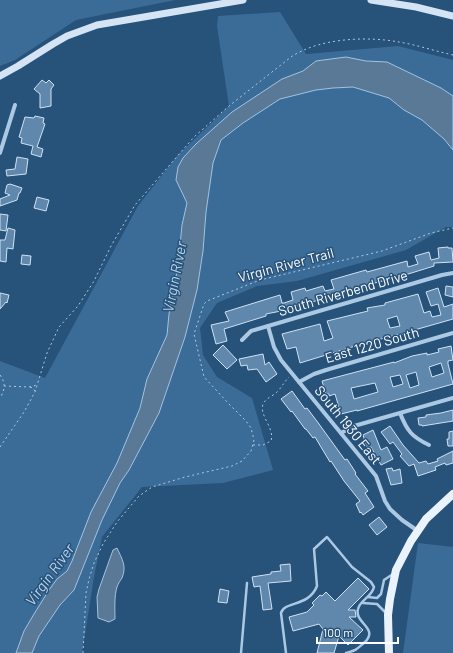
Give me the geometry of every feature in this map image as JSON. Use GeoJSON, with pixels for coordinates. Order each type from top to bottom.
{"type":"FeatureCollection","features":[{"type":"Feature","properties":{"kind":"main road"},"geometry":{"type":"LineString","coordinates":[[0,76],[58,42],[97,25],[243,0]]}},
{"type":"Feature","properties":{"kind":"main road"},"geometry":{"type":"LineString","coordinates":[[371,0],[453,16]]}},
{"type":"Feature","properties":{"kind":"main road"},"geometry":{"type":"LineString","coordinates":[[389,653],[388,615],[396,572],[411,541],[426,519],[453,494]]}},
{"type":"Feature","properties":{"kind":"street"},"geometry":{"type":"LineString","coordinates":[[0,153],[16,105]]}},
{"type":"Feature","properties":{"kind":"street","name":"South Riverbend Drive"},"geometry":{"type":"LineString","coordinates":[[242,340],[251,330],[453,273]]}},
{"type":"Feature","properties":{"kind":"street","name":"South 1930 East"},"geometry":{"type":"LineString","coordinates":[[268,326],[277,354],[376,476],[385,501],[390,509],[402,520],[418,531]]}},
{"type":"Feature","properties":{"kind":"street","name":"East 1220 South"},"geometry":{"type":"LineString","coordinates":[[299,382],[314,374],[326,370],[453,333]]}},
{"type":"Feature","properties":{"kind":"street"},"geometry":{"type":"LineString","coordinates":[[341,434],[354,426],[453,398]]}},
{"type":"Feature","properties":{"kind":"street"},"geometry":{"type":"LineString","coordinates":[[400,413],[405,426],[412,435],[429,445]]}},
{"type":"Feature","properties":{"kind":"lane"},"geometry":{"type":"LineString","coordinates":[[286,653],[281,613],[282,609],[306,600],[315,591],[317,586],[314,549],[327,537],[352,566],[371,582],[374,587],[373,592],[358,607],[357,611],[358,618],[368,628],[370,633],[368,639],[355,652],[346,653]]}},
{"type":"Feature","properties":{"kind":"lane"},"geometry":{"type":"LineString","coordinates":[[368,597],[377,598],[381,594],[384,580],[396,572]]}},
{"type":"Feature","properties":{"kind":"lane"},"geometry":{"type":"LineString","coordinates":[[241,653],[247,583]]}},
{"type":"Feature","properties":{"kind":"lane"},"geometry":{"type":"LineString","coordinates":[[362,603],[377,604],[388,615]]}},
{"type":"Feature","properties":{"kind":"path"},"geometry":{"type":"LineString","coordinates":[[0,447],[24,412],[35,392],[47,353],[59,326],[78,306],[94,281],[135,205],[194,137],[229,106],[291,57],[317,45],[345,40],[377,39],[398,42],[453,55]]}},
{"type":"Feature","properties":{"kind":"path","name":"Virgin River Trail"},"geometry":{"type":"LineString","coordinates":[[253,445],[253,434],[246,421],[204,377],[194,334],[204,304],[260,280],[382,251],[432,233],[453,228]]}},
{"type":"Feature","properties":{"kind":"path"},"geometry":{"type":"LineString","coordinates":[[0,375],[4,386],[4,392],[0,398]]}},
{"type":"Feature","properties":{"kind":"path"},"geometry":{"type":"LineString","coordinates":[[83,653],[86,593],[89,579],[94,563],[103,544],[117,522],[139,496],[152,487],[185,477],[232,466],[242,461],[251,451],[253,445],[263,445],[270,441],[272,434],[263,414],[263,405],[266,400],[278,392],[289,377]]}},
{"type":"Feature","properties":{"kind":"path"},"geometry":{"type":"LineString","coordinates":[[4,386],[29,387],[38,384]]}},
{"type":"Feature","properties":{"kind":"path"},"geometry":{"type":"LineString","coordinates":[[29,387],[33,388],[35,392]]}},
{"type":"Feature","properties":{"kind":"shaded area"},"geometry":{"type":"Polygon","coordinates":[[[0,0],[175,0],[76,20],[15,60],[0,66],[0,0]]]}},
{"type":"Feature","properties":{"kind":"shaded area"},"geometry":{"type":"Polygon","coordinates":[[[280,12],[306,54],[398,46],[453,60],[453,96],[441,88],[387,62],[366,61],[346,57],[316,61],[303,71],[282,79],[232,112],[196,144],[183,158],[176,180],[187,203],[182,225],[178,266],[169,314],[167,335],[147,379],[140,408],[117,463],[91,512],[67,571],[57,579],[34,614],[24,631],[16,653],[0,653],[0,361],[45,378],[138,206],[177,156],[229,106],[217,26],[218,16],[280,12]]]}},
{"type":"Feature","properties":{"kind":"shaded area"},"geometry":{"type":"Polygon","coordinates":[[[346,57],[366,61],[387,62],[441,88],[453,96],[453,150],[444,139],[422,120],[404,110],[389,98],[353,87],[316,90],[280,99],[243,123],[221,140],[213,163],[197,290],[185,337],[159,413],[129,470],[120,483],[102,520],[74,590],[60,605],[39,636],[32,653],[16,653],[24,631],[34,614],[49,590],[57,579],[67,571],[72,561],[91,512],[117,463],[140,408],[147,379],[167,335],[169,314],[178,266],[182,225],[187,203],[176,180],[178,167],[183,158],[196,144],[232,112],[282,79],[303,71],[316,61],[346,57]]]}},
{"type":"Feature","properties":{"kind":"shaded area"},"geometry":{"type":"Polygon","coordinates":[[[353,87],[389,98],[404,110],[422,120],[444,139],[453,150],[453,227],[446,227],[406,250],[297,281],[257,286],[217,303],[200,328],[203,355],[217,377],[252,398],[273,470],[223,483],[142,487],[102,537],[82,653],[32,653],[39,636],[60,605],[74,590],[102,520],[120,483],[129,470],[159,413],[185,337],[197,290],[213,163],[221,140],[243,123],[280,99],[316,90],[353,87]]]}},
{"type":"Feature","properties":{"kind":"shaded area"},"geometry":{"type":"Polygon","coordinates":[[[418,543],[453,547],[453,653],[403,653],[418,543]]]}},
{"type":"Feature","properties":{"kind":"shaded area"},"geometry":{"type":"Polygon","coordinates":[[[117,548],[121,556],[124,570],[116,591],[115,619],[109,622],[98,618],[97,597],[113,550],[117,548]]]}},
{"type":"Feature","properties":{"kind":"building"},"geometry":{"type":"Polygon","coordinates":[[[42,80],[46,83],[49,80],[54,85],[51,89],[51,106],[40,108],[40,94],[34,89],[42,80]]]}},
{"type":"Feature","properties":{"kind":"building"},"geometry":{"type":"Polygon","coordinates":[[[35,116],[44,118],[43,123],[45,124],[37,147],[43,149],[41,157],[31,154],[33,146],[21,143],[22,138],[19,137],[25,117],[34,118],[35,116]]]}},
{"type":"Feature","properties":{"kind":"building"},"geometry":{"type":"Polygon","coordinates":[[[17,157],[28,159],[26,174],[7,176],[6,170],[15,169],[17,157]]]}},
{"type":"Feature","properties":{"kind":"building"},"geometry":{"type":"Polygon","coordinates":[[[10,184],[22,188],[17,200],[0,206],[0,199],[10,195],[5,193],[7,185],[10,184]]]}},
{"type":"Feature","properties":{"kind":"building"},"geometry":{"type":"Polygon","coordinates":[[[37,197],[49,200],[46,211],[34,208],[37,197]]]}},
{"type":"Feature","properties":{"kind":"building"},"geometry":{"type":"Polygon","coordinates":[[[0,214],[8,215],[6,231],[0,230],[0,214]]]}},
{"type":"Feature","properties":{"kind":"building"},"geometry":{"type":"Polygon","coordinates":[[[8,228],[15,230],[13,249],[7,248],[6,262],[0,261],[0,240],[5,240],[8,228]]]}},
{"type":"Feature","properties":{"kind":"building"},"geometry":{"type":"Polygon","coordinates":[[[438,248],[452,248],[453,262],[434,263],[434,266],[392,279],[370,284],[371,285],[286,310],[266,314],[266,316],[224,329],[227,341],[216,344],[211,325],[229,321],[225,312],[280,295],[282,303],[284,303],[293,300],[291,292],[305,288],[306,291],[323,286],[325,291],[334,289],[331,280],[366,270],[367,272],[407,261],[408,267],[418,264],[415,256],[429,252],[431,260],[439,258],[438,248]]]}},
{"type":"Feature","properties":{"kind":"building"},"geometry":{"type":"Polygon","coordinates":[[[22,255],[31,256],[30,265],[21,264],[22,255]]]}},
{"type":"Feature","properties":{"kind":"building"},"geometry":{"type":"Polygon","coordinates":[[[446,286],[453,287],[453,297],[445,295],[446,286]]]}},
{"type":"Feature","properties":{"kind":"building"},"geometry":{"type":"Polygon","coordinates":[[[438,288],[444,307],[453,304],[453,319],[411,331],[412,332],[365,343],[300,363],[296,347],[287,349],[282,334],[320,324],[324,341],[333,338],[327,321],[368,311],[367,308],[385,305],[385,303],[418,294],[424,313],[430,311],[432,317],[441,315],[438,304],[431,306],[426,292],[438,288]],[[397,316],[387,319],[390,328],[400,326],[397,316]]]}},
{"type":"Feature","properties":{"kind":"building"},"geometry":{"type":"Polygon","coordinates":[[[0,293],[9,295],[7,303],[6,302],[0,309],[0,293]]]}},
{"type":"Feature","properties":{"kind":"building"},"geometry":{"type":"Polygon","coordinates":[[[223,345],[237,360],[227,369],[213,355],[223,345]]]}},
{"type":"Feature","properties":{"kind":"building"},"geometry":{"type":"Polygon","coordinates":[[[451,346],[453,360],[448,361],[448,364],[453,384],[357,411],[341,414],[335,394],[329,396],[329,394],[326,394],[322,381],[394,363],[412,356],[427,353],[427,355],[439,352],[438,349],[451,346]],[[441,363],[429,367],[432,377],[444,373],[441,363]],[[416,372],[406,375],[410,388],[419,385],[416,372]],[[400,375],[390,377],[393,387],[403,384],[400,375]],[[375,383],[351,388],[354,399],[378,392],[375,383]]]}},
{"type":"Feature","properties":{"kind":"building"},"geometry":{"type":"Polygon","coordinates":[[[263,354],[265,365],[269,362],[277,374],[266,382],[257,369],[248,370],[247,365],[241,366],[239,359],[263,354]]]}},
{"type":"Feature","properties":{"kind":"building"},"geometry":{"type":"Polygon","coordinates":[[[292,391],[305,409],[307,408],[345,460],[347,459],[356,473],[355,474],[368,491],[365,493],[374,507],[363,515],[361,512],[360,513],[356,504],[360,501],[344,481],[331,461],[330,462],[315,437],[313,438],[281,399],[292,391]]]}},
{"type":"Feature","properties":{"kind":"building"},"geometry":{"type":"Polygon","coordinates":[[[453,410],[453,421],[422,426],[419,425],[418,418],[453,410]]]}},
{"type":"Feature","properties":{"kind":"building"},"geometry":{"type":"Polygon","coordinates":[[[390,426],[403,445],[419,463],[426,461],[428,464],[438,461],[437,459],[453,451],[453,463],[446,465],[445,463],[435,467],[436,470],[418,476],[414,464],[409,466],[400,456],[402,454],[393,442],[390,444],[381,432],[390,426]]]}},
{"type":"Feature","properties":{"kind":"building"},"geometry":{"type":"Polygon","coordinates":[[[373,430],[381,450],[387,447],[393,459],[381,465],[371,447],[367,448],[363,435],[373,430]]]}},
{"type":"Feature","properties":{"kind":"building"},"geometry":{"type":"Polygon","coordinates":[[[453,431],[453,446],[448,446],[447,439],[449,439],[449,432],[453,431]]]}},
{"type":"Feature","properties":{"kind":"building"},"geometry":{"type":"Polygon","coordinates":[[[392,468],[393,471],[400,469],[402,483],[391,485],[386,469],[392,468]]]}},
{"type":"Feature","properties":{"kind":"building"},"geometry":{"type":"Polygon","coordinates":[[[379,517],[387,527],[377,535],[369,525],[379,517]]]}},
{"type":"Feature","properties":{"kind":"building"},"geometry":{"type":"Polygon","coordinates":[[[290,564],[291,581],[268,583],[272,609],[263,610],[260,586],[254,587],[252,577],[281,571],[280,565],[290,564]]]}},
{"type":"Feature","properties":{"kind":"building"},"geometry":{"type":"Polygon","coordinates":[[[358,578],[369,589],[348,610],[355,610],[356,617],[349,617],[363,630],[348,645],[339,636],[334,653],[317,653],[323,629],[319,624],[293,631],[289,617],[307,612],[314,605],[312,603],[320,595],[322,596],[326,592],[335,601],[358,578]]]}},
{"type":"Feature","properties":{"kind":"building"},"geometry":{"type":"Polygon","coordinates":[[[220,589],[229,591],[227,603],[218,602],[220,589]]]}},
{"type":"Feature","properties":{"kind":"water label","name":"Virgin River"},"geometry":{"type":"Point","coordinates":[175,277]}},
{"type":"Feature","properties":{"kind":"water label","name":"Virgin River"},"geometry":{"type":"Point","coordinates":[50,575]}}]}
